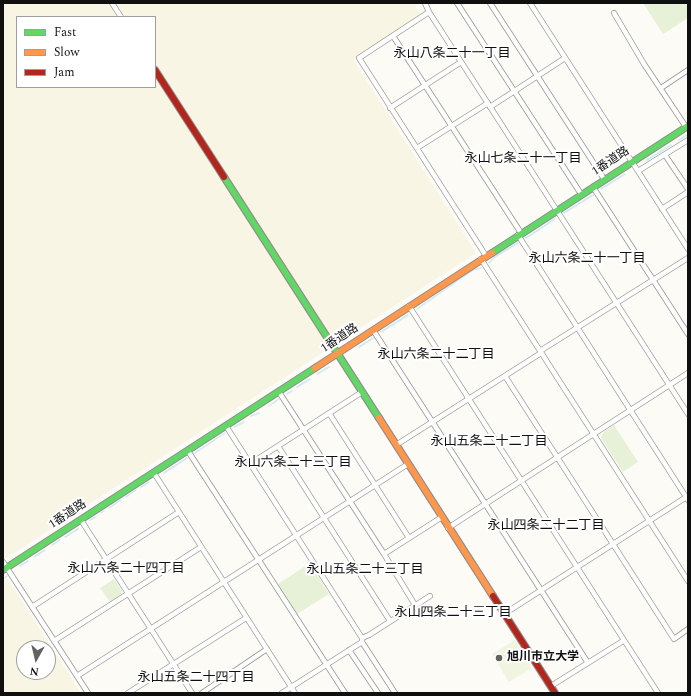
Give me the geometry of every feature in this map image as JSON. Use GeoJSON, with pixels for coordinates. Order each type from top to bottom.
{"type":"FeatureCollection","features":[{"type":"Feature","properties":{"kind":"street"},"geometry":{"type":"LineString","coordinates":[[112,3],[120,16]]}},
{"type":"Feature","properties":{"kind":"street"},"geometry":{"type":"LineString","coordinates":[[425,3],[429,12],[688,414]]}},
{"type":"Feature","properties":{"kind":"street"},"geometry":{"type":"LineString","coordinates":[[457,3],[581,194]]}},
{"type":"Feature","properties":{"kind":"street"},"geometry":{"type":"LineString","coordinates":[[490,3],[604,180]]}},
{"type":"Feature","properties":{"kind":"street"},"geometry":{"type":"LineString","coordinates":[[530,3],[688,249]]}},
{"type":"Feature","properties":{"kind":"street"},"geometry":{"type":"LineString","coordinates":[[429,12],[358,58],[417,148],[540,352],[688,580]]}},
{"type":"Feature","properties":{"kind":"street"},"geometry":{"type":"LineString","coordinates":[[614,13],[644,64],[687,126]]}},
{"type":"Feature","properties":{"kind":"street"},"geometry":{"type":"LineString","coordinates":[[393,36],[520,234],[630,410],[687,497],[504,614]]}},
{"type":"Feature","properties":{"kind":"street"},"geometry":{"type":"LineString","coordinates":[[417,148],[451,126],[514,91],[565,58]]}},
{"type":"Feature","properties":{"kind":"street"},"geometry":{"type":"LineString","coordinates":[[390,108],[461,62]]}},
{"type":"Feature","properties":{"kind":"street"},"geometry":{"type":"LineString","coordinates":[[661,88],[688,70]]}},
{"type":"Feature","properties":{"kind":"street"},"geometry":{"type":"LineString","coordinates":[[156,72],[555,693]]}},
{"type":"Feature","properties":{"kind":"street","name":"1番道路"},"geometry":{"type":"LineString","coordinates":[[5,569],[687,126]]}},
{"type":"Feature","properties":{"kind":"street"},"geometry":{"type":"LineString","coordinates":[[638,171],[688,140]]}},
{"type":"Feature","properties":{"kind":"street"},"geometry":{"type":"LineString","coordinates":[[665,155],[688,189]]}},
{"type":"Feature","properties":{"kind":"street"},"geometry":{"type":"LineString","coordinates":[[593,187],[688,334]]}},
{"type":"Feature","properties":{"kind":"street"},"geometry":{"type":"LineString","coordinates":[[662,209],[688,192]]}},
{"type":"Feature","properties":{"kind":"street"},"geometry":{"type":"LineString","coordinates":[[682,240],[688,236]]}},
{"type":"Feature","properties":{"kind":"street"},"geometry":{"type":"LineString","coordinates":[[396,445],[467,399],[506,376],[540,352],[688,258]]}},
{"type":"Feature","properties":{"kind":"street"},"geometry":{"type":"LineString","coordinates":[[409,306],[467,399],[658,693]]}},
{"type":"Feature","properties":{"kind":"street"},"geometry":{"type":"LineString","coordinates":[[373,330],[588,663]]}},
{"type":"Feature","properties":{"kind":"street"},"geometry":{"type":"LineString","coordinates":[[448,528],[688,373]]}},
{"type":"Feature","properties":{"kind":"street"},"geometry":{"type":"LineString","coordinates":[[506,376],[674,639],[688,630]]}},
{"type":"Feature","properties":{"kind":"street"},"geometry":{"type":"LineString","coordinates":[[279,392],[384,554],[415,605]]}},
{"type":"Feature","properties":{"kind":"street"},"geometry":{"type":"LineString","coordinates":[[250,464],[362,392]]}},
{"type":"Feature","properties":{"kind":"street"},"geometry":{"type":"LineString","coordinates":[[329,413],[409,538]]}},
{"type":"Feature","properties":{"kind":"street"},"geometry":{"type":"LineString","coordinates":[[226,426],[395,693]]}},
{"type":"Feature","properties":{"kind":"street"},"geometry":{"type":"LineString","coordinates":[[278,446],[390,621]]}},
{"type":"Feature","properties":{"kind":"street"},"geometry":{"type":"LineString","coordinates":[[188,451],[345,693]]}},
{"type":"Feature","properties":{"kind":"street"},"geometry":{"type":"LineString","coordinates":[[77,676],[408,464]]}},
{"type":"Feature","properties":{"kind":"street"},"geometry":{"type":"LineString","coordinates":[[154,473],[295,693]]}},
{"type":"Feature","properties":{"kind":"street"},"geometry":{"type":"LineString","coordinates":[[32,607],[179,512]]}},
{"type":"Feature","properties":{"kind":"street"},"geometry":{"type":"LineString","coordinates":[[384,554],[442,517]]}},
{"type":"Feature","properties":{"kind":"street"},"geometry":{"type":"LineString","coordinates":[[81,520],[192,693]]}},
{"type":"Feature","properties":{"kind":"street"},"geometry":{"type":"LineString","coordinates":[[56,640],[201,547]]}},
{"type":"Feature","properties":{"kind":"street"},"geometry":{"type":"LineString","coordinates":[[3,562],[5,569],[53,640]]}},
{"type":"Feature","properties":{"kind":"street"},"geometry":{"type":"LineString","coordinates":[[282,693],[350,650],[369,635],[430,596]]}},
{"type":"Feature","properties":{"kind":"street"},"geometry":{"type":"LineString","coordinates":[[128,693],[246,618]]}},
{"type":"Feature","properties":{"kind":"street"},"geometry":{"type":"LineString","coordinates":[[551,686],[623,641]]}},
{"type":"Feature","properties":{"kind":"street"},"geometry":{"type":"LineString","coordinates":[[56,644],[88,693]]}},
{"type":"Feature","properties":{"kind":"street"},"geometry":{"type":"LineString","coordinates":[[202,693],[267,649]]}},
{"type":"Feature","properties":{"kind":"street"},"geometry":{"type":"LineString","coordinates":[[350,650],[378,693]]}},
{"type":"Feature","properties":{"kind":"shaded area"},"geometry":{"type":"Polygon","coordinates":[[[3,3],[421,3],[415,7],[422,16],[353,59],[476,253],[3,560],[3,3]]]}},
{"type":"Feature","properties":{"kind":"shaded area"},"geometry":{"type":"Polygon","coordinates":[[[7,578],[47,640],[16,640],[16,680],[56,680],[56,654],[81,693],[3,693],[3,581],[7,578]]]}},
{"type":"Feature","properties":{"kind":"green space"},"geometry":{"type":"Polygon","coordinates":[[[643,3],[688,3],[688,18],[663,34],[643,3]]]}},
{"type":"Feature","properties":{"kind":"green space"},"geometry":{"type":"Polygon","coordinates":[[[614,425],[638,462],[623,472],[601,438],[603,433],[614,425]]]}},
{"type":"Feature","properties":{"kind":"green space"},"geometry":{"type":"Polygon","coordinates":[[[310,563],[329,594],[297,614],[278,584],[310,563]]]}},
{"type":"Feature","properties":{"kind":"green space"},"geometry":{"type":"Polygon","coordinates":[[[114,579],[122,591],[121,595],[110,602],[100,588],[114,579]]]}},
{"type":"Feature","properties":{"kind":"green space"},"geometry":{"type":"Polygon","coordinates":[[[515,640],[532,668],[509,682],[492,654],[515,640]]]}},
{"type":"Feature","properties":{"kind":"waterway"},"geometry":{"type":"LineString","coordinates":[[679,140],[688,134]]}},
{"type":"Feature","properties":{"kind":"waterway"},"geometry":{"type":"LineString","coordinates":[[647,160],[671,145]]}},
{"type":"Feature","properties":{"kind":"waterway"},"geometry":{"type":"LineString","coordinates":[[601,189],[625,174]]}},
{"type":"Feature","properties":{"kind":"waterway"},"geometry":{"type":"LineString","coordinates":[[564,213],[593,195]]}},
{"type":"Feature","properties":{"kind":"waterway"},"geometry":{"type":"LineString","coordinates":[[526,238],[555,219]]}},
{"type":"Feature","properties":{"kind":"waterway"},"geometry":{"type":"LineString","coordinates":[[489,263],[496,256],[518,243]]}},
{"type":"Feature","properties":{"kind":"waterway"},"geometry":{"type":"LineString","coordinates":[[417,309],[473,270],[481,268]]}},
{"type":"Feature","properties":{"kind":"waterway"},"geometry":{"type":"LineString","coordinates":[[381,332],[408,315]]}},
{"type":"Feature","properties":{"kind":"waterway"},"geometry":{"type":"LineString","coordinates":[[359,347],[373,338]]}},
{"type":"Feature","properties":{"kind":"waterway"},"geometry":{"type":"LineString","coordinates":[[317,374],[329,367]]}},
{"type":"Feature","properties":{"kind":"waterway"},"geometry":{"type":"LineString","coordinates":[[297,387],[310,379]]}},
{"type":"Feature","properties":{"kind":"waterway"},"geometry":{"type":"LineString","coordinates":[[287,394],[292,391]]}},
{"type":"Feature","properties":{"kind":"waterway"},"geometry":{"type":"LineString","coordinates":[[269,406],[279,399]]}},
{"type":"Feature","properties":{"kind":"waterway"},"geometry":{"type":"LineString","coordinates":[[251,416],[259,413]]}},
{"type":"Feature","properties":{"kind":"waterway"},"geometry":{"type":"LineString","coordinates":[[234,427],[244,422]]}},
{"type":"Feature","properties":{"kind":"waterway"},"geometry":{"type":"LineString","coordinates":[[195,453],[225,433]]}},
{"type":"Feature","properties":{"kind":"waterway"},"geometry":{"type":"LineString","coordinates":[[164,473],[187,458]]}},
{"type":"Feature","properties":{"kind":"waterway"},"geometry":{"type":"LineString","coordinates":[[141,487],[149,482]]}},
{"type":"Feature","properties":{"kind":"waterway"},"geometry":{"type":"LineString","coordinates":[[126,497],[136,490]]}},
{"type":"Feature","properties":{"kind":"waterway"},"geometry":{"type":"LineString","coordinates":[[109,508],[121,500]]}},
{"type":"Feature","properties":{"kind":"waterway"},"geometry":{"type":"LineString","coordinates":[[90,520],[95,517]]}},
{"type":"Feature","properties":{"kind":"waterway"},"geometry":{"type":"LineString","coordinates":[[65,537],[78,529]]}},
{"type":"Feature","properties":{"kind":"waterway"},"geometry":{"type":"LineString","coordinates":[[52,545],[60,540]]}},
{"type":"Feature","properties":{"kind":"waterway"},"geometry":{"type":"LineString","coordinates":[[34,557],[45,550]]}},
{"type":"Feature","properties":{"kind":"waterway"},"geometry":{"type":"LineString","coordinates":[[20,566],[28,561]]}},
{"type":"Feature","properties":{"kind":"waterway"},"geometry":{"type":"LineString","coordinates":[[3,579],[7,576]]}},
{"type":"Feature","properties":{"kind":"traffic: fast"},"geometry":{"type":"LineString","coordinates":[[492,253],[688,126]]}},
{"type":"Feature","properties":{"kind":"traffic: fast"},"geometry":{"type":"LineString","coordinates":[[224,177],[379,418]]}},
{"type":"Feature","properties":{"kind":"traffic: fast"},"geometry":{"type":"LineString","coordinates":[[3,570],[315,368]]}},
{"type":"Feature","properties":{"kind":"traffic: slow"},"geometry":{"type":"LineString","coordinates":[[315,368],[492,253]]}},
{"type":"Feature","properties":{"kind":"traffic: slow"},"geometry":{"type":"LineString","coordinates":[[379,418],[493,596]]}},
{"type":"Feature","properties":{"kind":"traffic: jam"},"geometry":{"type":"LineString","coordinates":[[156,72],[224,177]]}},
{"type":"Feature","properties":{"kind":"traffic: jam"},"geometry":{"type":"LineString","coordinates":[[493,596],[555,693]]}},
{"type":"Feature","properties":{"kind":"place","name":"旭川市立大学"},"geometry":{"type":"Point","coordinates":[499,658]}},
{"type":"Feature","properties":{"kind":"district","name":"永山八条二十一丁目"},"geometry":{"type":"Point","coordinates":[452,54]}},
{"type":"Feature","properties":{"kind":"district","name":"永山七条二十一丁目"},"geometry":{"type":"Point","coordinates":[523,159]}},
{"type":"Feature","properties":{"kind":"district","name":"永山六条二十一丁目"},"geometry":{"type":"Point","coordinates":[587,259]}},
{"type":"Feature","properties":{"kind":"district","name":"永山六条二十二丁目"},"geometry":{"type":"Point","coordinates":[436,355]}},
{"type":"Feature","properties":{"kind":"district","name":"永山五条二十二丁目"},"geometry":{"type":"Point","coordinates":[489,442]}},
{"type":"Feature","properties":{"kind":"district","name":"永山六条二十三丁目"},"geometry":{"type":"Point","coordinates":[293,463]}},
{"type":"Feature","properties":{"kind":"district","name":"永山四条二十二丁目"},"geometry":{"type":"Point","coordinates":[546,526]}},
{"type":"Feature","properties":{"kind":"district","name":"永山六条二十四丁目"},"geometry":{"type":"Point","coordinates":[126,569]}},
{"type":"Feature","properties":{"kind":"district","name":"永山五条二十三丁目"},"geometry":{"type":"Point","coordinates":[365,570]}},
{"type":"Feature","properties":{"kind":"district","name":"永山四条二十三丁目"},"geometry":{"type":"Point","coordinates":[453,613]}},
{"type":"Feature","properties":{"kind":"district","name":"永山五条二十四丁目"},"geometry":{"type":"Point","coordinates":[196,678]}}]}
